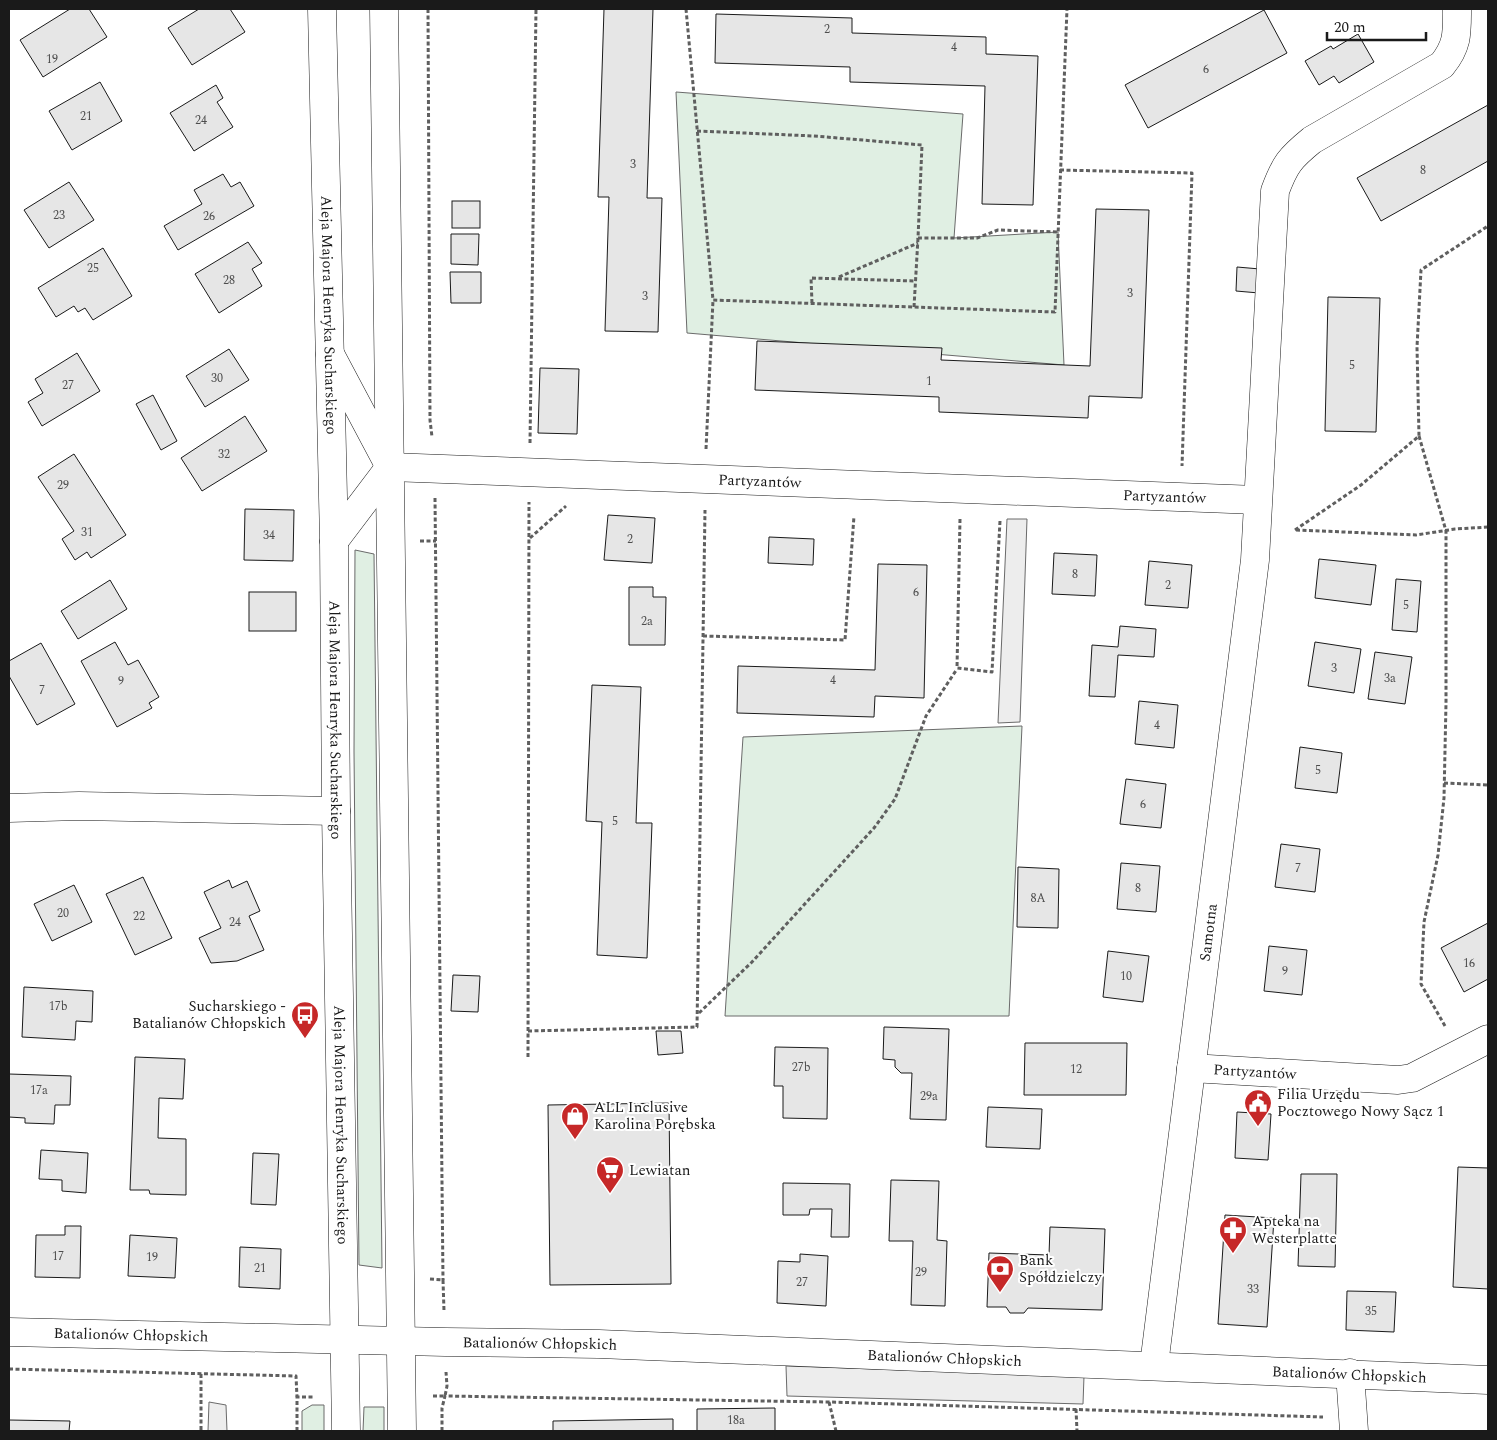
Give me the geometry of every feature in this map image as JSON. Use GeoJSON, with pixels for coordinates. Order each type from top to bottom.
{"type":"FeatureCollection","features":[{"type":"Feature","properties":{"kind":"street","name":"Aleja Majora Henryka Sucharskiego"},"geometry":{"type":"LineString","coordinates":[[322,9],[334,541],[336,811],[346,1431]]}},
{"type":"Feature","properties":{"kind":"street"},"geometry":{"type":"LineString","coordinates":[[384,9],[402,1431]]}},
{"type":"Feature","properties":{"kind":"street","name":"Samotna"},"geometry":{"type":"LineString","coordinates":[[1154,1365],[1254,560],[1275,191],[1283,169],[1295,154],[1312,140],[1442,65],[1451,54],[1457,38],[1456,9]]}},
{"type":"Feature","properties":{"kind":"street"},"geometry":{"type":"LineString","coordinates":[[330,354],[390,467]]}},
{"type":"Feature","properties":{"kind":"street"},"geometry":{"type":"LineString","coordinates":[[334,541],[390,467]]}},
{"type":"Feature","properties":{"kind":"street","name":"Partyzantów"},"geometry":{"type":"LineString","coordinates":[[390,467],[1257,500]]}},
{"type":"Feature","properties":{"kind":"street"},"geometry":{"type":"LineString","coordinates":[[9,808],[79,806],[336,811]]}},
{"type":"Feature","properties":{"kind":"street","name":"Partyzantów"},"geometry":{"type":"LineString","coordinates":[[1191,1068],[1398,1080],[1412,1078],[1488,1039]]}},
{"type":"Feature","properties":{"kind":"street","name":"Batalionów Chłopskich"},"geometry":{"type":"LineString","coordinates":[[9,1332],[600,1344],[1488,1380]]}},
{"type":"Feature","properties":{"kind":"street"},"geometry":{"type":"LineString","coordinates":[[1350,1373],[1354,1431]]}},
{"type":"Feature","properties":{"kind":"path"},"geometry":{"type":"LineString","coordinates":[[428,9],[430,420],[435,469],[444,1317]]}},
{"type":"Feature","properties":{"kind":"path"},"geometry":{"type":"LineString","coordinates":[[528,1057],[529,472],[536,9]]}},
{"type":"Feature","properties":{"kind":"path"},"geometry":{"type":"LineString","coordinates":[[686,9],[713,300],[706,458]]}},
{"type":"Feature","properties":{"kind":"path"},"geometry":{"type":"LineString","coordinates":[[713,300],[1055,312],[1066,9]]}},
{"type":"Feature","properties":{"kind":"path"},"geometry":{"type":"LineString","coordinates":[[697,131],[814,136],[922,145],[914,307]]}},
{"type":"Feature","properties":{"kind":"path"},"geometry":{"type":"LineString","coordinates":[[1060,170],[1192,173],[1182,466]]}},
{"type":"Feature","properties":{"kind":"path"},"geometry":{"type":"LineString","coordinates":[[1450,1033],[1421,984],[1424,922],[1438,855],[1444,783],[1446,531],[1419,436],[1417,347],[1421,270],[1488,226]]}},
{"type":"Feature","properties":{"kind":"path"},"geometry":{"type":"LineString","coordinates":[[918,238],[977,238],[998,230],[1058,232]]}},
{"type":"Feature","properties":{"kind":"path"},"geometry":{"type":"LineString","coordinates":[[836,278],[918,243]]}},
{"type":"Feature","properties":{"kind":"path"},"geometry":{"type":"LineString","coordinates":[[812,303],[811,278],[916,281]]}},
{"type":"Feature","properties":{"kind":"path"},"geometry":{"type":"LineString","coordinates":[[1419,436],[1362,485],[1295,530],[1416,535],[1488,527]]}},
{"type":"Feature","properties":{"kind":"path"},"geometry":{"type":"LineString","coordinates":[[529,539],[573,500]]}},
{"type":"Feature","properties":{"kind":"path"},"geometry":{"type":"LineString","coordinates":[[528,1031],[697,1027],[705,509],[715,509]]}},
{"type":"Feature","properties":{"kind":"path"},"geometry":{"type":"LineString","coordinates":[[703,636],[845,640],[854,515],[844,514]]}},
{"type":"Feature","properties":{"kind":"path"},"geometry":{"type":"LineString","coordinates":[[698,1014],[752,962],[874,828],[894,799],[926,716],[957,668],[960,519],[951,519]]}},
{"type":"Feature","properties":{"kind":"path"},"geometry":{"type":"LineString","coordinates":[[957,668],[992,672],[1000,519]]}},
{"type":"Feature","properties":{"kind":"path"},"geometry":{"type":"LineString","coordinates":[[1444,783],[1488,785]]}},
{"type":"Feature","properties":{"kind":"path"},"geometry":{"type":"LineString","coordinates":[[427,1279],[443,1280]]}},
{"type":"Feature","properties":{"kind":"path"},"geometry":{"type":"LineString","coordinates":[[442,1431],[442,1408],[447,1386],[446,1364]]}},
{"type":"Feature","properties":{"kind":"path"},"geometry":{"type":"LineString","coordinates":[[9,1369],[296,1376],[297,1431]]}},
{"type":"Feature","properties":{"kind":"path"},"geometry":{"type":"LineString","coordinates":[[201,1374],[201,1431]]}},
{"type":"Feature","properties":{"kind":"path"},"geometry":{"type":"LineString","coordinates":[[430,1396],[829,1402],[1325,1417]]}},
{"type":"Feature","properties":{"kind":"path"},"geometry":{"type":"LineString","coordinates":[[297,1397],[314,1397]]}},
{"type":"Feature","properties":{"kind":"path"},"geometry":{"type":"LineString","coordinates":[[829,1402],[836,1431]]}},
{"type":"Feature","properties":{"kind":"path"},"geometry":{"type":"LineString","coordinates":[[1076,1409],[1077,1431]]}},
{"type":"Feature","properties":{"kind":"green space"},"geometry":{"type":"Polygon","coordinates":[[[676,92],[963,114],[954,238],[1058,232],[1064,365],[687,333],[676,92]]]}},
{"type":"Feature","properties":{"kind":"green space"},"geometry":{"type":"Polygon","coordinates":[[[355,550],[374,554],[382,1268],[359,1265],[354,751],[355,550]]]}},
{"type":"Feature","properties":{"kind":"green space"},"geometry":{"type":"Polygon","coordinates":[[[1022,726],[1009,1016],[725,1016],[743,737],[1022,726]]]}},
{"type":"Feature","properties":{"kind":"green space"},"geometry":{"type":"Polygon","coordinates":[[[312,1405],[324,1405],[324,1431],[302,1431],[302,1411],[312,1405]]]}},
{"type":"Feature","properties":{"kind":"green space"},"geometry":{"type":"Polygon","coordinates":[[[364,1407],[384,1407],[384,1431],[363,1431],[364,1407]]]}},
{"type":"Feature","properties":{"kind":"shaded area"},"geometry":{"type":"Polygon","coordinates":[[[1007,519],[1027,519],[1020,722],[998,723],[1007,519]]]}},
{"type":"Feature","properties":{"kind":"shaded area"},"geometry":{"type":"Polygon","coordinates":[[[786,1366],[1084,1376],[1083,1404],[787,1396],[786,1366]]]}},
{"type":"Feature","properties":{"kind":"shaded area"},"geometry":{"type":"Polygon","coordinates":[[[209,1402],[226,1405],[227,1431],[208,1431],[209,1402]]]}},
{"type":"Feature","properties":{"kind":"building"},"geometry":{"type":"Polygon","coordinates":[[[70,9],[89,9],[107,37],[43,77],[20,40],[70,9]]]}},
{"type":"Feature","properties":{"kind":"building"},"geometry":{"type":"Polygon","coordinates":[[[199,9],[230,9],[245,32],[192,65],[168,28],[199,9]]]}},
{"type":"Feature","properties":{"kind":"building"},"geometry":{"type":"Polygon","coordinates":[[[604,9],[653,9],[647,198],[662,198],[658,332],[605,331],[609,197],[598,197],[604,9]]]}},
{"type":"Feature","properties":{"kind":"building"},"geometry":{"type":"Polygon","coordinates":[[[1264,10],[1287,53],[1148,128],[1125,85],[1264,10]]]}},
{"type":"Feature","properties":{"kind":"building"},"geometry":{"type":"Polygon","coordinates":[[[716,14],[852,18],[852,33],[986,37],[986,54],[1038,56],[1033,205],[982,204],[985,86],[850,82],[850,67],[715,63],[716,14]]]}},
{"type":"Feature","properties":{"kind":"building"},"geometry":{"type":"Polygon","coordinates":[[[1358,34],[1374,62],[1339,83],[1334,76],[1319,85],[1305,61],[1331,46],[1333,49],[1358,34]]]}},
{"type":"Feature","properties":{"kind":"building"},"geometry":{"type":"Polygon","coordinates":[[[100,82],[122,121],[72,150],[49,111],[100,82]]]}},
{"type":"Feature","properties":{"kind":"building"},"geometry":{"type":"Polygon","coordinates":[[[216,85],[223,98],[217,102],[233,127],[194,151],[170,113],[216,85]]]}},
{"type":"Feature","properties":{"kind":"building"},"geometry":{"type":"Polygon","coordinates":[[[1488,105],[1488,161],[1381,221],[1357,178],[1488,105]]]}},
{"type":"Feature","properties":{"kind":"building"},"geometry":{"type":"Polygon","coordinates":[[[223,174],[231,187],[240,182],[254,206],[178,250],[164,226],[202,204],[194,190],[223,174]]]}},
{"type":"Feature","properties":{"kind":"building"},"geometry":{"type":"Polygon","coordinates":[[[69,182],[94,220],[49,248],[24,210],[69,182]]]}},
{"type":"Feature","properties":{"kind":"building"},"geometry":{"type":"Polygon","coordinates":[[[452,201],[480,201],[480,228],[452,228],[452,201]]]}},
{"type":"Feature","properties":{"kind":"building"},"geometry":{"type":"Polygon","coordinates":[[[1096,209],[1149,210],[1142,398],[1089,396],[1088,418],[939,412],[939,397],[755,390],[757,341],[942,348],[941,360],[1090,366],[1096,209]]]}},
{"type":"Feature","properties":{"kind":"building"},"geometry":{"type":"Polygon","coordinates":[[[451,234],[479,234],[478,265],[451,264],[451,234]]]}},
{"type":"Feature","properties":{"kind":"building"},"geometry":{"type":"Polygon","coordinates":[[[248,242],[262,263],[252,269],[262,286],[219,313],[195,274],[248,242]]]}},
{"type":"Feature","properties":{"kind":"building"},"geometry":{"type":"Polygon","coordinates":[[[103,248],[132,296],[93,320],[85,308],[78,312],[74,306],[56,317],[38,288],[103,248]]]}},
{"type":"Feature","properties":{"kind":"building"},"geometry":{"type":"Polygon","coordinates":[[[1237,267],[1260,269],[1259,293],[1236,291],[1237,267]]]}},
{"type":"Feature","properties":{"kind":"building"},"geometry":{"type":"Polygon","coordinates":[[[450,272],[481,272],[481,303],[451,303],[450,272]]]}},
{"type":"Feature","properties":{"kind":"building"},"geometry":{"type":"Polygon","coordinates":[[[1328,297],[1380,298],[1376,432],[1325,431],[1328,297]]]}},
{"type":"Feature","properties":{"kind":"building"},"geometry":{"type":"Polygon","coordinates":[[[229,349],[249,380],[205,407],[186,376],[229,349]]]}},
{"type":"Feature","properties":{"kind":"building"},"geometry":{"type":"Polygon","coordinates":[[[77,353],[100,391],[42,426],[28,402],[43,393],[35,379],[77,353]]]}},
{"type":"Feature","properties":{"kind":"building"},"geometry":{"type":"Polygon","coordinates":[[[540,368],[579,369],[577,434],[538,433],[540,368]]]}},
{"type":"Feature","properties":{"kind":"building"},"geometry":{"type":"Polygon","coordinates":[[[153,395],[177,441],[161,450],[136,404],[153,395]]]}},
{"type":"Feature","properties":{"kind":"building"},"geometry":{"type":"Polygon","coordinates":[[[245,416],[267,451],[202,491],[181,458],[245,416]]]}},
{"type":"Feature","properties":{"kind":"building"},"geometry":{"type":"Polygon","coordinates":[[[74,454],[126,535],[91,558],[87,552],[75,560],[62,539],[74,531],[38,477],[74,454]]]}},
{"type":"Feature","properties":{"kind":"building"},"geometry":{"type":"Polygon","coordinates":[[[245,509],[294,510],[293,561],[244,560],[245,509]]]}},
{"type":"Feature","properties":{"kind":"building"},"geometry":{"type":"Polygon","coordinates":[[[608,515],[655,518],[652,563],[604,560],[608,515]]]}},
{"type":"Feature","properties":{"kind":"building"},"geometry":{"type":"Polygon","coordinates":[[[769,537],[814,539],[813,565],[768,563],[769,537]]]}},
{"type":"Feature","properties":{"kind":"building"},"geometry":{"type":"Polygon","coordinates":[[[1054,553],[1097,555],[1095,596],[1052,594],[1054,553]]]}},
{"type":"Feature","properties":{"kind":"building"},"geometry":{"type":"Polygon","coordinates":[[[1319,559],[1376,565],[1371,605],[1315,598],[1319,559]]]}},
{"type":"Feature","properties":{"kind":"building"},"geometry":{"type":"Polygon","coordinates":[[[1149,561],[1192,565],[1188,608],[1145,605],[1149,561]]]}},
{"type":"Feature","properties":{"kind":"building"},"geometry":{"type":"Polygon","coordinates":[[[878,564],[927,565],[924,698],[875,696],[874,717],[737,713],[738,666],[875,670],[878,564]]]}},
{"type":"Feature","properties":{"kind":"building"},"geometry":{"type":"Polygon","coordinates":[[[1396,579],[1421,581],[1417,632],[1392,630],[1396,579]]]}},
{"type":"Feature","properties":{"kind":"building"},"geometry":{"type":"Polygon","coordinates":[[[110,580],[127,609],[78,639],[61,611],[110,580]]]}},
{"type":"Feature","properties":{"kind":"building"},"geometry":{"type":"Polygon","coordinates":[[[629,587],[653,587],[653,597],[666,597],[665,645],[629,645],[629,587]]]}},
{"type":"Feature","properties":{"kind":"building"},"geometry":{"type":"Polygon","coordinates":[[[249,592],[296,592],[296,631],[249,631],[249,592]]]}},
{"type":"Feature","properties":{"kind":"building"},"geometry":{"type":"Polygon","coordinates":[[[1120,626],[1156,629],[1154,657],[1118,655],[1115,697],[1089,696],[1092,645],[1118,647],[1120,626]]]}},
{"type":"Feature","properties":{"kind":"building"},"geometry":{"type":"Polygon","coordinates":[[[115,642],[128,665],[138,660],[159,697],[149,703],[152,708],[117,727],[81,661],[115,642]]]}},
{"type":"Feature","properties":{"kind":"building"},"geometry":{"type":"Polygon","coordinates":[[[1315,642],[1361,649],[1354,693],[1308,686],[1315,642]]]}},
{"type":"Feature","properties":{"kind":"building"},"geometry":{"type":"Polygon","coordinates":[[[41,643],[75,704],[37,725],[9,676],[9,661],[41,643]]]}},
{"type":"Feature","properties":{"kind":"building"},"geometry":{"type":"Polygon","coordinates":[[[1375,652],[1412,657],[1405,704],[1368,699],[1375,652]]]}},
{"type":"Feature","properties":{"kind":"building"},"geometry":{"type":"Polygon","coordinates":[[[592,685],[641,687],[636,823],[652,823],[647,958],[597,955],[602,822],[586,821],[592,685]]]}},
{"type":"Feature","properties":{"kind":"building"},"geometry":{"type":"Polygon","coordinates":[[[1139,701],[1178,705],[1174,748],[1135,744],[1139,701]]]}},
{"type":"Feature","properties":{"kind":"building"},"geometry":{"type":"Polygon","coordinates":[[[1300,747],[1342,753],[1337,793],[1295,788],[1300,747]]]}},
{"type":"Feature","properties":{"kind":"building"},"geometry":{"type":"Polygon","coordinates":[[[1126,779],[1166,784],[1161,828],[1120,824],[1126,779]]]}},
{"type":"Feature","properties":{"kind":"building"},"geometry":{"type":"Polygon","coordinates":[[[1281,844],[1320,849],[1315,892],[1275,887],[1281,844]]]}},
{"type":"Feature","properties":{"kind":"building"},"geometry":{"type":"Polygon","coordinates":[[[1121,863],[1160,866],[1156,912],[1117,909],[1121,863]]]}},
{"type":"Feature","properties":{"kind":"building"},"geometry":{"type":"Polygon","coordinates":[[[1018,867],[1059,869],[1058,928],[1017,927],[1018,867]]]}},
{"type":"Feature","properties":{"kind":"building"},"geometry":{"type":"Polygon","coordinates":[[[143,877],[172,938],[135,955],[106,894],[143,877]]]}},
{"type":"Feature","properties":{"kind":"building"},"geometry":{"type":"Polygon","coordinates":[[[229,880],[232,888],[247,881],[260,911],[249,916],[264,950],[237,961],[211,963],[199,938],[221,928],[204,892],[229,880]]]}},
{"type":"Feature","properties":{"kind":"building"},"geometry":{"type":"Polygon","coordinates":[[[74,885],[92,922],[52,941],[34,904],[74,885]]]}},
{"type":"Feature","properties":{"kind":"building"},"geometry":{"type":"Polygon","coordinates":[[[1488,923],[1488,979],[1464,992],[1441,948],[1488,923]]]}},
{"type":"Feature","properties":{"kind":"building"},"geometry":{"type":"Polygon","coordinates":[[[1269,946],[1307,950],[1302,995],[1264,991],[1269,946]]]}},
{"type":"Feature","properties":{"kind":"building"},"geometry":{"type":"Polygon","coordinates":[[[1108,951],[1149,956],[1143,1002],[1103,997],[1108,951]]]}},
{"type":"Feature","properties":{"kind":"building"},"geometry":{"type":"Polygon","coordinates":[[[453,975],[480,976],[478,1012],[451,1011],[453,975]]]}},
{"type":"Feature","properties":{"kind":"building"},"geometry":{"type":"Polygon","coordinates":[[[24,987],[93,991],[92,1022],[76,1021],[75,1040],[22,1037],[24,987]]]}},
{"type":"Feature","properties":{"kind":"building"},"geometry":{"type":"Polygon","coordinates":[[[884,1027],[949,1029],[946,1120],[910,1119],[912,1073],[901,1073],[895,1067],[895,1060],[883,1059],[884,1027]]]}},
{"type":"Feature","properties":{"kind":"building"},"geometry":{"type":"Polygon","coordinates":[[[656,1031],[681,1031],[683,1053],[658,1055],[656,1031]]]}},
{"type":"Feature","properties":{"kind":"building"},"geometry":{"type":"Polygon","coordinates":[[[1025,1043],[1127,1043],[1126,1095],[1024,1095],[1025,1043]]]}},
{"type":"Feature","properties":{"kind":"building"},"geometry":{"type":"Polygon","coordinates":[[[775,1047],[828,1048],[827,1119],[783,1118],[783,1086],[774,1086],[775,1047]]]}},
{"type":"Feature","properties":{"kind":"building"},"geometry":{"type":"Polygon","coordinates":[[[135,1057],[185,1059],[183,1099],[159,1098],[158,1138],[186,1139],[186,1195],[150,1194],[149,1190],[130,1190],[135,1057]]]}},
{"type":"Feature","properties":{"kind":"building"},"geometry":{"type":"Polygon","coordinates":[[[9,1074],[71,1076],[70,1105],[55,1105],[54,1124],[25,1123],[25,1118],[9,1117],[9,1074]]]}},
{"type":"Feature","properties":{"kind":"building","name":"Lewiatan"},"geometry":{"type":"Polygon","coordinates":[[[669,1103],[671,1284],[550,1285],[548,1105],[669,1103]]]}},
{"type":"Feature","properties":{"kind":"building"},"geometry":{"type":"Polygon","coordinates":[[[988,1107],[1042,1109],[1040,1149],[986,1147],[988,1107]]]}},
{"type":"Feature","properties":{"kind":"building"},"geometry":{"type":"Polygon","coordinates":[[[1237,1112],[1271,1114],[1268,1160],[1235,1158],[1237,1112]]]}},
{"type":"Feature","properties":{"kind":"building"},"geometry":{"type":"Polygon","coordinates":[[[41,1150],[88,1153],[86,1193],[62,1191],[62,1180],[39,1179],[41,1150]]]}},
{"type":"Feature","properties":{"kind":"building"},"geometry":{"type":"Polygon","coordinates":[[[253,1153],[279,1154],[276,1205],[251,1204],[253,1153]]]}},
{"type":"Feature","properties":{"kind":"building"},"geometry":{"type":"Polygon","coordinates":[[[1458,1167],[1488,1168],[1488,1289],[1453,1287],[1458,1167]]]}},
{"type":"Feature","properties":{"kind":"building"},"geometry":{"type":"Polygon","coordinates":[[[1301,1174],[1337,1174],[1335,1267],[1298,1266],[1301,1174]]]}},
{"type":"Feature","properties":{"kind":"building"},"geometry":{"type":"Polygon","coordinates":[[[891,1180],[939,1181],[937,1240],[947,1241],[945,1306],[911,1305],[913,1241],[889,1241],[891,1180]]]}},
{"type":"Feature","properties":{"kind":"building"},"geometry":{"type":"Polygon","coordinates":[[[783,1183],[850,1184],[849,1237],[831,1237],[832,1209],[810,1209],[809,1215],[783,1215],[783,1183]]]}},
{"type":"Feature","properties":{"kind":"building"},"geometry":{"type":"Polygon","coordinates":[[[1225,1215],[1274,1218],[1267,1327],[1218,1324],[1225,1215]]]}},
{"type":"Feature","properties":{"kind":"building"},"geometry":{"type":"Polygon","coordinates":[[[65,1226],[81,1226],[80,1278],[35,1277],[36,1235],[65,1235],[65,1226]]]}},
{"type":"Feature","properties":{"kind":"building"},"geometry":{"type":"Polygon","coordinates":[[[1050,1227],[1105,1229],[1102,1310],[1028,1308],[1024,1313],[1010,1313],[1006,1307],[987,1307],[989,1253],[1049,1255],[1050,1227]]]}},
{"type":"Feature","properties":{"kind":"building"},"geometry":{"type":"Polygon","coordinates":[[[130,1235],[177,1238],[175,1278],[128,1276],[130,1235]]]}},
{"type":"Feature","properties":{"kind":"building"},"geometry":{"type":"Polygon","coordinates":[[[240,1247],[281,1249],[280,1289],[239,1287],[240,1247]]]}},
{"type":"Feature","properties":{"kind":"building"},"geometry":{"type":"Polygon","coordinates":[[[800,1254],[828,1256],[826,1306],[777,1303],[778,1261],[800,1262],[800,1254]]]}},
{"type":"Feature","properties":{"kind":"building"},"geometry":{"type":"Polygon","coordinates":[[[1347,1291],[1396,1292],[1394,1332],[1346,1330],[1347,1291]]]}},
{"type":"Feature","properties":{"kind":"building"},"geometry":{"type":"Polygon","coordinates":[[[775,1408],[775,1431],[697,1431],[697,1409],[775,1408]]]}},
{"type":"Feature","properties":{"kind":"building"},"geometry":{"type":"Polygon","coordinates":[[[673,1419],[673,1431],[553,1431],[553,1421],[673,1419]]]}},
{"type":"Feature","properties":{"kind":"building"},"geometry":{"type":"Polygon","coordinates":[[[9,1420],[70,1421],[69,1431],[9,1431],[9,1420]]]}},
{"type":"Feature","properties":{"kind":"place","name":"Sucharskiego - Batalianów Chłopskich"},"geometry":{"type":"Point","coordinates":[305,1039]}},
{"type":"Feature","properties":{"kind":"place","name":"Filia Urzędu Pocztowego Nowy Sącz 1"},"geometry":{"type":"Point","coordinates":[1258,1127]}},
{"type":"Feature","properties":{"kind":"place","name":"ALL Inclusive Karolina Porębska"},"geometry":{"type":"Point","coordinates":[575,1140]}},
{"type":"Feature","properties":{"kind":"place","name":"Lewiatan"},"geometry":{"type":"Point","coordinates":[610,1194]}},
{"type":"Feature","properties":{"kind":"place","name":"Apteka na Westerplatte"},"geometry":{"type":"Point","coordinates":[1233,1254]}},
{"type":"Feature","properties":{"kind":"place","name":"Bank Spółdzielczy"},"geometry":{"type":"Point","coordinates":[1000,1293]}}]}
